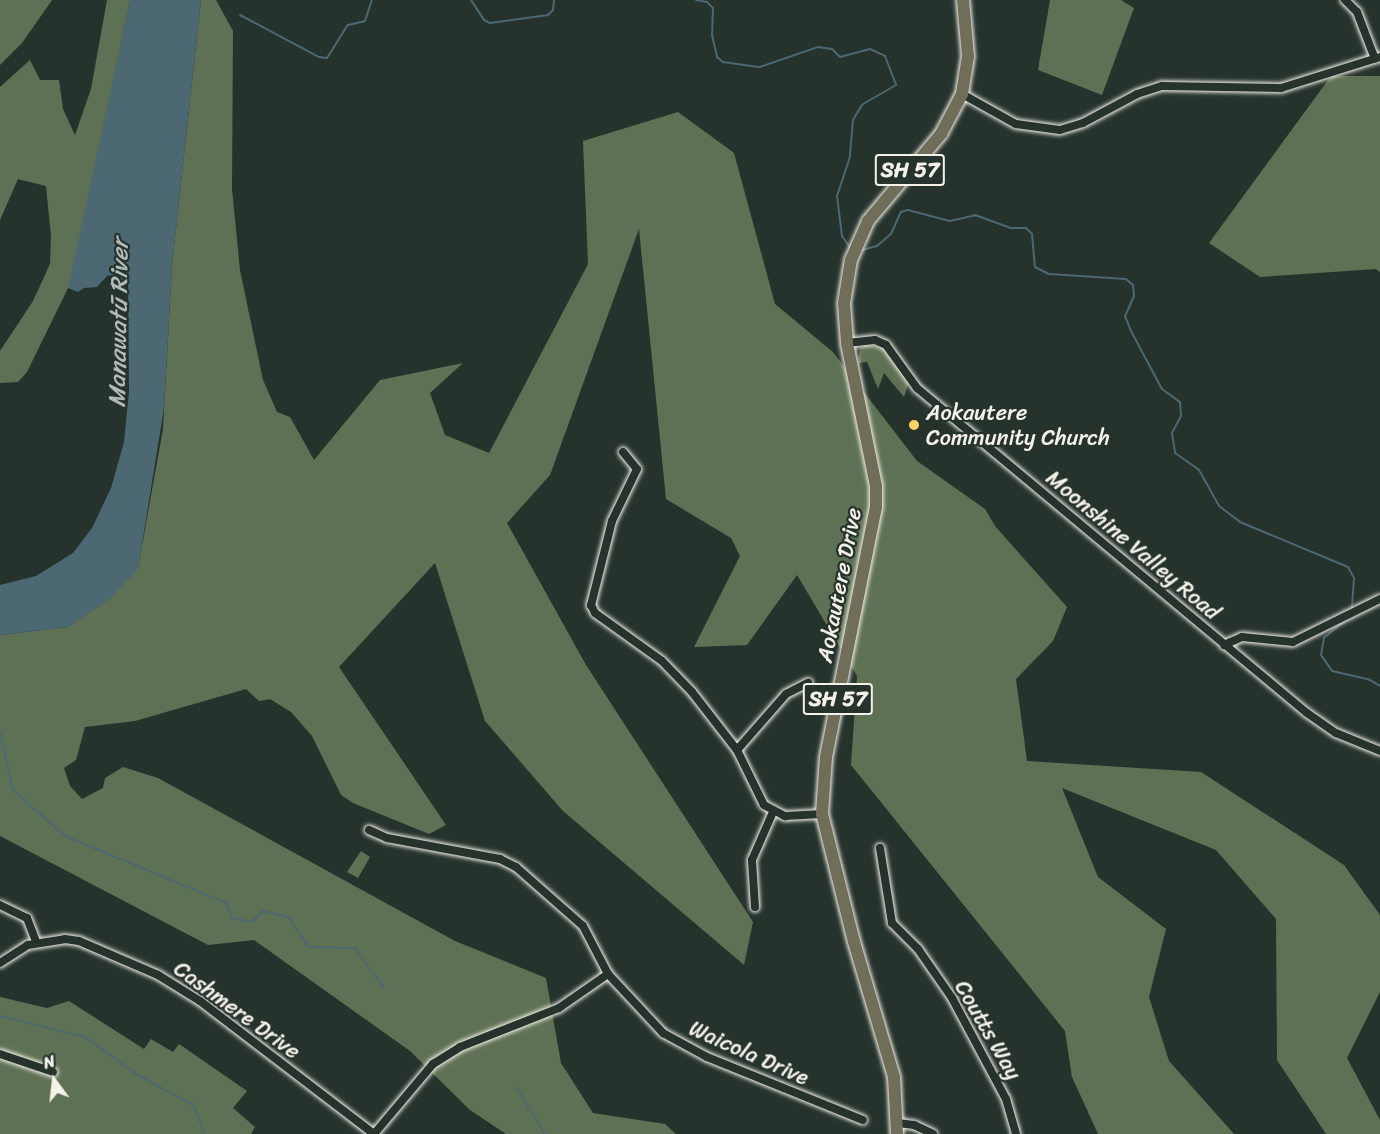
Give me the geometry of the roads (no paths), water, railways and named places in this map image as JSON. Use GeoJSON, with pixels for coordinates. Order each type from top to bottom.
{"type":"FeatureCollection","features":[{"type":"Feature","properties":{"kind":"highway","name":"Aokautere Drive"},"geometry":{"type":"LineString","coordinates":[[898,1128],[890,1058],[854,942],[822,814],[826,757],[876,507],[864,417],[847,343],[844,303],[851,260],[857,244],[877,209],[941,134],[962,94],[968,56],[963,0]]}},
{"type":"Feature","properties":{"kind":"street"},"geometry":{"type":"LineString","coordinates":[[962,94],[1016,124],[1060,130],[1083,123],[1137,94],[1162,86],[1281,88],[1377,58],[1357,12],[1345,0]]}},
{"type":"Feature","properties":{"kind":"street","name":"Moonshine Valley Road"},"geometry":{"type":"LineString","coordinates":[[847,343],[875,340],[886,345],[917,388],[1224,645],[1307,713],[1336,733],[1380,751]]}},
{"type":"Feature","properties":{"kind":"street"},"geometry":{"type":"LineString","coordinates":[[623,452],[637,469],[612,521],[591,604],[595,614],[662,661],[737,750],[754,792],[773,812],[785,816],[822,814]]}},
{"type":"Feature","properties":{"kind":"street"},"geometry":{"type":"LineString","coordinates":[[1224,645],[1242,637],[1293,642],[1380,599]]}},
{"type":"Feature","properties":{"kind":"street"},"geometry":{"type":"LineString","coordinates":[[737,750],[786,694],[808,683]]}},
{"type":"Feature","properties":{"kind":"street"},"geometry":{"type":"LineString","coordinates":[[755,907],[752,860],[773,812]]}},
{"type":"Feature","properties":{"kind":"street","name":"Waicola Drive"},"geometry":{"type":"LineString","coordinates":[[369,830],[387,838],[500,859],[516,867],[583,926],[608,974],[663,1033],[707,1058],[863,1120]]}},
{"type":"Feature","properties":{"kind":"street","name":"Coutts Way"},"geometry":{"type":"LineString","coordinates":[[880,848],[888,915],[897,930],[918,949],[968,1025],[1006,1099],[1016,1134]]}},
{"type":"Feature","properties":{"kind":"street"},"geometry":{"type":"LineString","coordinates":[[0,905],[27,918],[36,942]]}},
{"type":"Feature","properties":{"kind":"street","name":"Cashmere Drive"},"geometry":{"type":"LineString","coordinates":[[0,963],[36,942],[79,941],[159,975],[200,1001],[374,1134]]}},
{"type":"Feature","properties":{"kind":"street"},"geometry":{"type":"LineString","coordinates":[[374,1134],[433,1064],[460,1047],[559,1008],[608,974]]}},
{"type":"Feature","properties":{"kind":"street"},"geometry":{"type":"LineString","coordinates":[[0,1054],[53,1072]]}},
{"type":"Feature","properties":{"kind":"street"},"geometry":{"type":"LineString","coordinates":[[898,1128],[933,1134]]}},
{"type":"Feature","properties":{"kind":"water"},"geometry":{"type":"Polygon","coordinates":[[[130,0],[201,0],[172,265],[164,408],[138,569],[111,598],[68,627],[0,635],[0,585],[36,576],[73,553],[92,528],[111,488],[124,442],[129,392],[128,281],[108,275],[97,287],[84,288],[78,292],[68,288],[130,0]]]}},
{"type":"Feature","properties":{"kind":"waterway"},"geometry":{"type":"LineString","coordinates":[[240,15],[319,57],[327,58],[348,25],[365,21],[372,0]]}},
{"type":"Feature","properties":{"kind":"waterway"},"geometry":{"type":"LineString","coordinates":[[471,0],[484,20],[490,23],[548,15],[553,10],[554,0]]}},
{"type":"Feature","properties":{"kind":"waterway"},"geometry":{"type":"LineString","coordinates":[[696,0],[707,2],[713,8],[712,35],[717,57],[723,62],[760,67],[818,47],[832,49],[840,57],[870,49],[885,56],[896,85],[862,105],[853,120],[850,157],[837,196],[842,236],[851,249]]}},
{"type":"Feature","properties":{"kind":"waterway"},"geometry":{"type":"LineString","coordinates":[[859,251],[877,246],[891,234],[901,212],[908,210],[950,221],[975,215],[1011,228],[1026,228],[1032,234],[1035,267],[1049,274],[1126,279],[1133,285],[1134,296],[1125,316],[1131,331],[1162,389],[1180,402],[1181,416],[1172,433],[1175,453],[1199,470],[1219,506],[1240,522],[1348,567],[1354,578],[1352,609]]}},
{"type":"Feature","properties":{"kind":"waterway"},"geometry":{"type":"LineString","coordinates":[[1352,615],[1324,638],[1321,655],[1332,671],[1370,680],[1380,686]]}},
{"type":"Feature","properties":{"kind":"waterway"},"geometry":{"type":"LineString","coordinates":[[0,732],[13,790],[65,836],[226,903],[232,918],[252,922],[263,911],[288,917],[309,947],[355,948],[384,988]]}},
{"type":"Feature","properties":{"kind":"waterway"},"geometry":{"type":"LineString","coordinates":[[0,1016],[85,1037],[139,1076],[194,1105],[204,1134]]}},
{"type":"Feature","properties":{"kind":"waterway"},"geometry":{"type":"LineString","coordinates":[[516,1087],[545,1134]]}},
{"type":"Feature","properties":{"kind":"place","name":"Aokautere Community Church"},"geometry":{"type":"Point","coordinates":[914,425]}},
{"type":"Feature","properties":{"kind":"water label","name":"Manawatū River"},"geometry":{"type":"Point","coordinates":[119,323]}}]}
